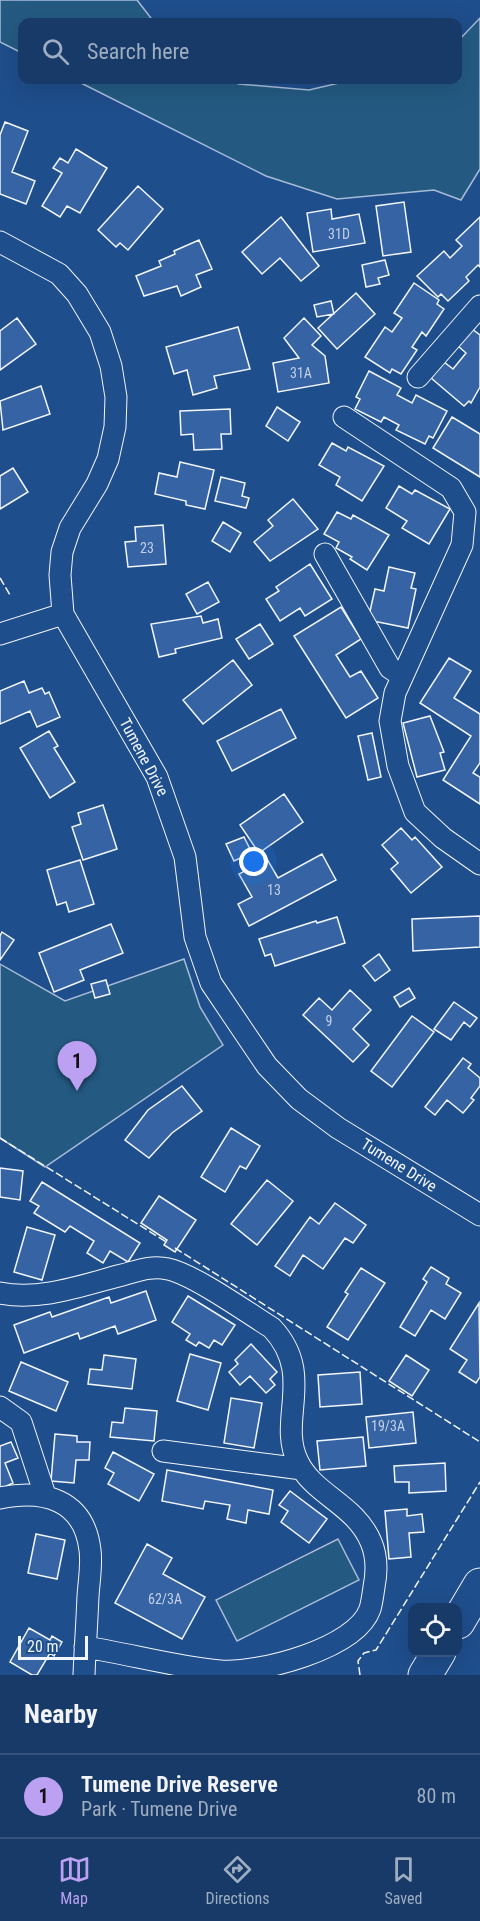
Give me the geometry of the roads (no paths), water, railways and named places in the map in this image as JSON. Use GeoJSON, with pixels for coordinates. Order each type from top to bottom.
{"type":"FeatureCollection","features":[{"type":"Feature","properties":{"kind":"highway"},"geometry":{"type":"LineString","coordinates":[[462,1615],[480,1585]]}},
{"type":"Feature","properties":{"kind":"highway"},"geometry":{"type":"LineString","coordinates":[[425,1675],[436,1657]]}},
{"type":"Feature","properties":{"kind":"street","name":"Tumene Drive"},"geometry":{"type":"LineString","coordinates":[[0,242],[59,274],[77,294],[100,332],[111,366],[116,397],[116,427],[108,459],[97,484],[70,528],[62,552],[63,614],[158,777],[185,857],[195,937],[211,982],[235,1023],[267,1066],[299,1099],[338,1128],[480,1215]]}},
{"type":"Feature","properties":{"kind":"street"},"geometry":{"type":"LineString","coordinates":[[418,377],[480,306]]}},
{"type":"Feature","properties":{"kind":"street"},"geometry":{"type":"LineString","coordinates":[[344,417],[451,488],[465,512],[462,545],[395,693],[390,721],[406,791],[416,812],[428,825],[480,864]]}},
{"type":"Feature","properties":{"kind":"street"},"geometry":{"type":"LineString","coordinates":[[325,554],[390,668],[402,676]]}},
{"type":"Feature","properties":{"kind":"street"},"geometry":{"type":"LineString","coordinates":[[0,634],[63,614]]}},
{"type":"Feature","properties":{"kind":"street"},"geometry":{"type":"LineString","coordinates":[[0,1293],[27,1296],[50,1293],[151,1268],[169,1269],[191,1279],[272,1328],[282,1339],[290,1354],[295,1376],[293,1442],[295,1456],[302,1469],[354,1514],[371,1543],[377,1571],[370,1611],[347,1636],[325,1648],[272,1666],[250,1670],[221,1671],[85,1647]]}},
{"type":"Feature","properties":{"kind":"street"},"geometry":{"type":"LineString","coordinates":[[0,1407],[21,1422],[45,1495]]}},
{"type":"Feature","properties":{"kind":"street"},"geometry":{"type":"LineString","coordinates":[[163,1452],[302,1469]]}},
{"type":"Feature","properties":{"kind":"street"},"geometry":{"type":"LineString","coordinates":[[0,1498],[20,1494],[45,1495],[58,1499],[86,1528],[90,1551],[84,1675]]}},
{"type":"Feature","properties":{"kind":"place","name":"Tumene Drive Reserve"},"geometry":{"type":"Point","coordinates":[77,1091]}}]}
